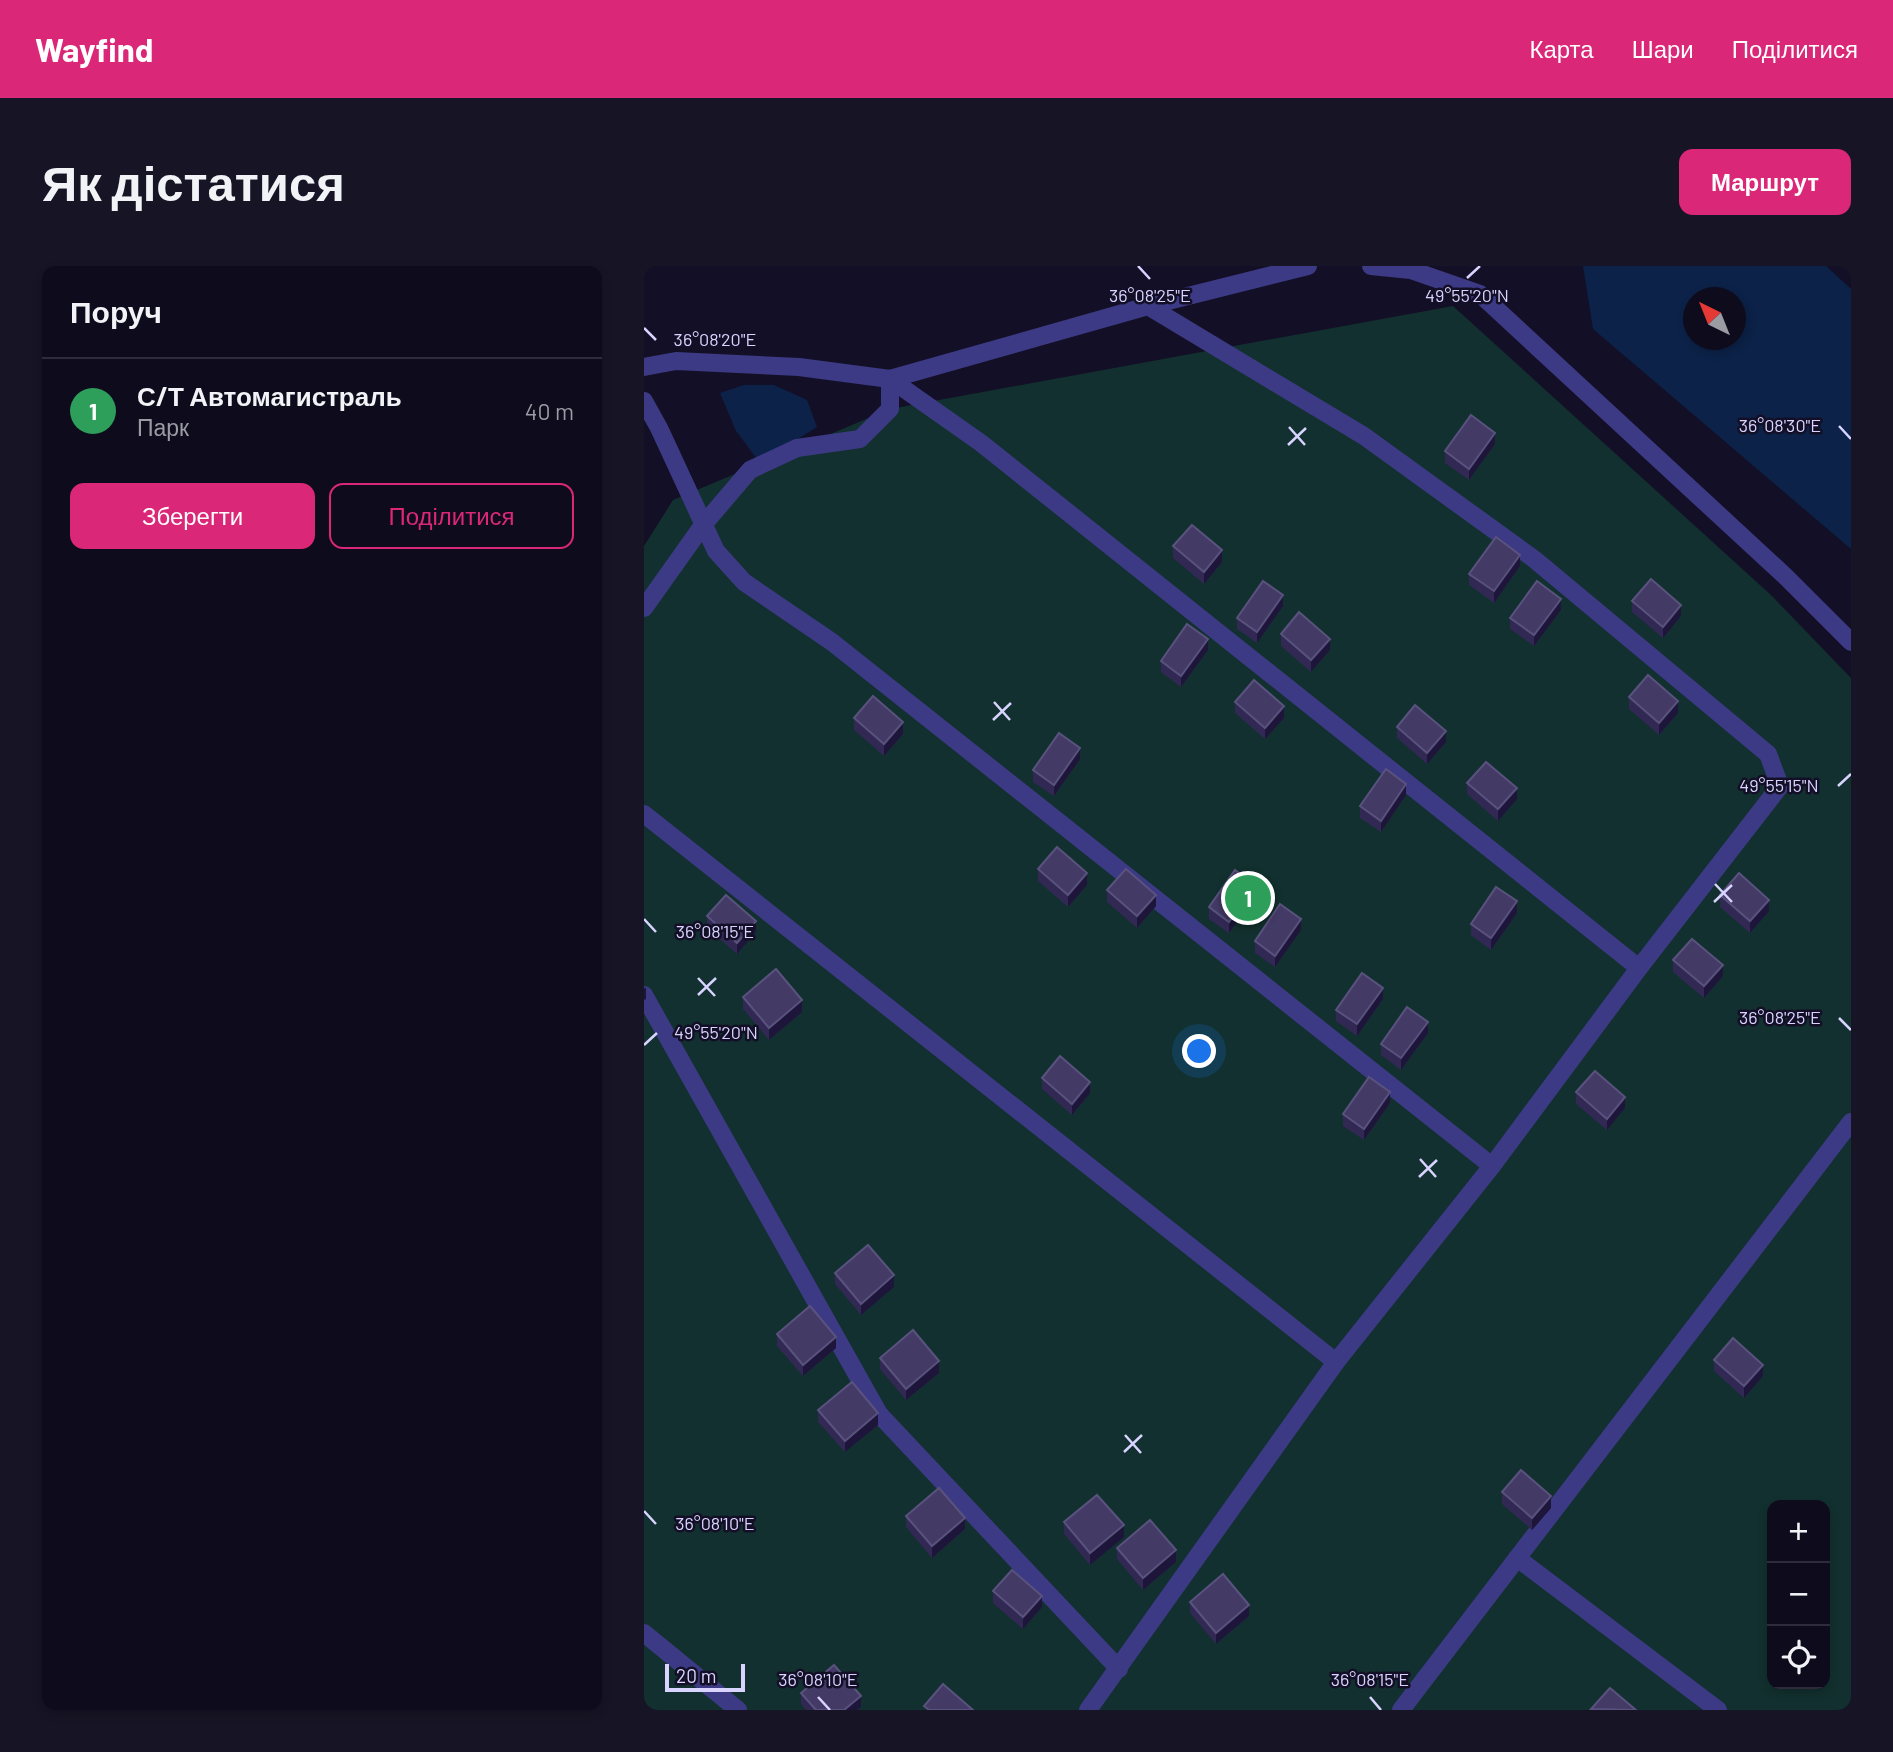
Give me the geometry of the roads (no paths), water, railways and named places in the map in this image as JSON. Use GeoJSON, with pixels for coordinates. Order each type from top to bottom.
{"type":"FeatureCollection","features":[{"type":"Feature","properties":{"kind":"lane"},"geometry":{"type":"LineString","coordinates":[[644,367],[676,360],[800,367],[890,379],[1147,306],[1308,266]]}},
{"type":"Feature","properties":{"kind":"lane"},"geometry":{"type":"LineString","coordinates":[[1371,266],[1411,270],[1480,294],[1786,577],[1851,642]]}},
{"type":"Feature","properties":{"kind":"lane"},"geometry":{"type":"LineString","coordinates":[[1088,1710],[1336,1362],[1492,1166],[1639,968],[1780,786],[1768,754],[1534,559],[1364,436],[1147,306]]}},
{"type":"Feature","properties":{"kind":"lane"},"geometry":{"type":"LineString","coordinates":[[644,608],[703,526],[750,470],[797,448],[860,439],[890,409],[890,379]]}},
{"type":"Feature","properties":{"kind":"lane"},"geometry":{"type":"LineString","coordinates":[[890,379],[981,443],[1639,968]]}},
{"type":"Feature","properties":{"kind":"lane"},"geometry":{"type":"LineString","coordinates":[[644,401],[716,551],[744,582],[832,642],[1492,1166]]}},
{"type":"Feature","properties":{"kind":"lane"},"geometry":{"type":"LineString","coordinates":[[644,814],[1336,1362]]}},
{"type":"Feature","properties":{"kind":"lane"},"geometry":{"type":"LineString","coordinates":[[644,996],[879,1414],[1119,1669]]}},
{"type":"Feature","properties":{"kind":"lane"},"geometry":{"type":"LineString","coordinates":[[1401,1710],[1851,1122]]}},
{"type":"Feature","properties":{"kind":"lane"},"geometry":{"type":"LineString","coordinates":[[1517,1558],[1718,1710]]}},
{"type":"Feature","properties":{"kind":"lane"},"geometry":{"type":"LineString","coordinates":[[644,1633],[738,1710]]}},
{"type":"Feature","properties":{"kind":"water"},"geometry":{"type":"Polygon","coordinates":[[[1583,266],[1826,266],[1851,289],[1851,549],[1593,329],[1583,266]]]}},
{"type":"Feature","properties":{"kind":"water"},"geometry":{"type":"Polygon","coordinates":[[[744,385],[774,385],[807,400],[817,427],[760,463],[736,431],[720,393],[744,385]]]}},
{"type":"Feature","properties":{"kind":"place","name":"С/Т Автомагистраль"},"geometry":{"type":"Point","coordinates":[1248,898]}}]}
